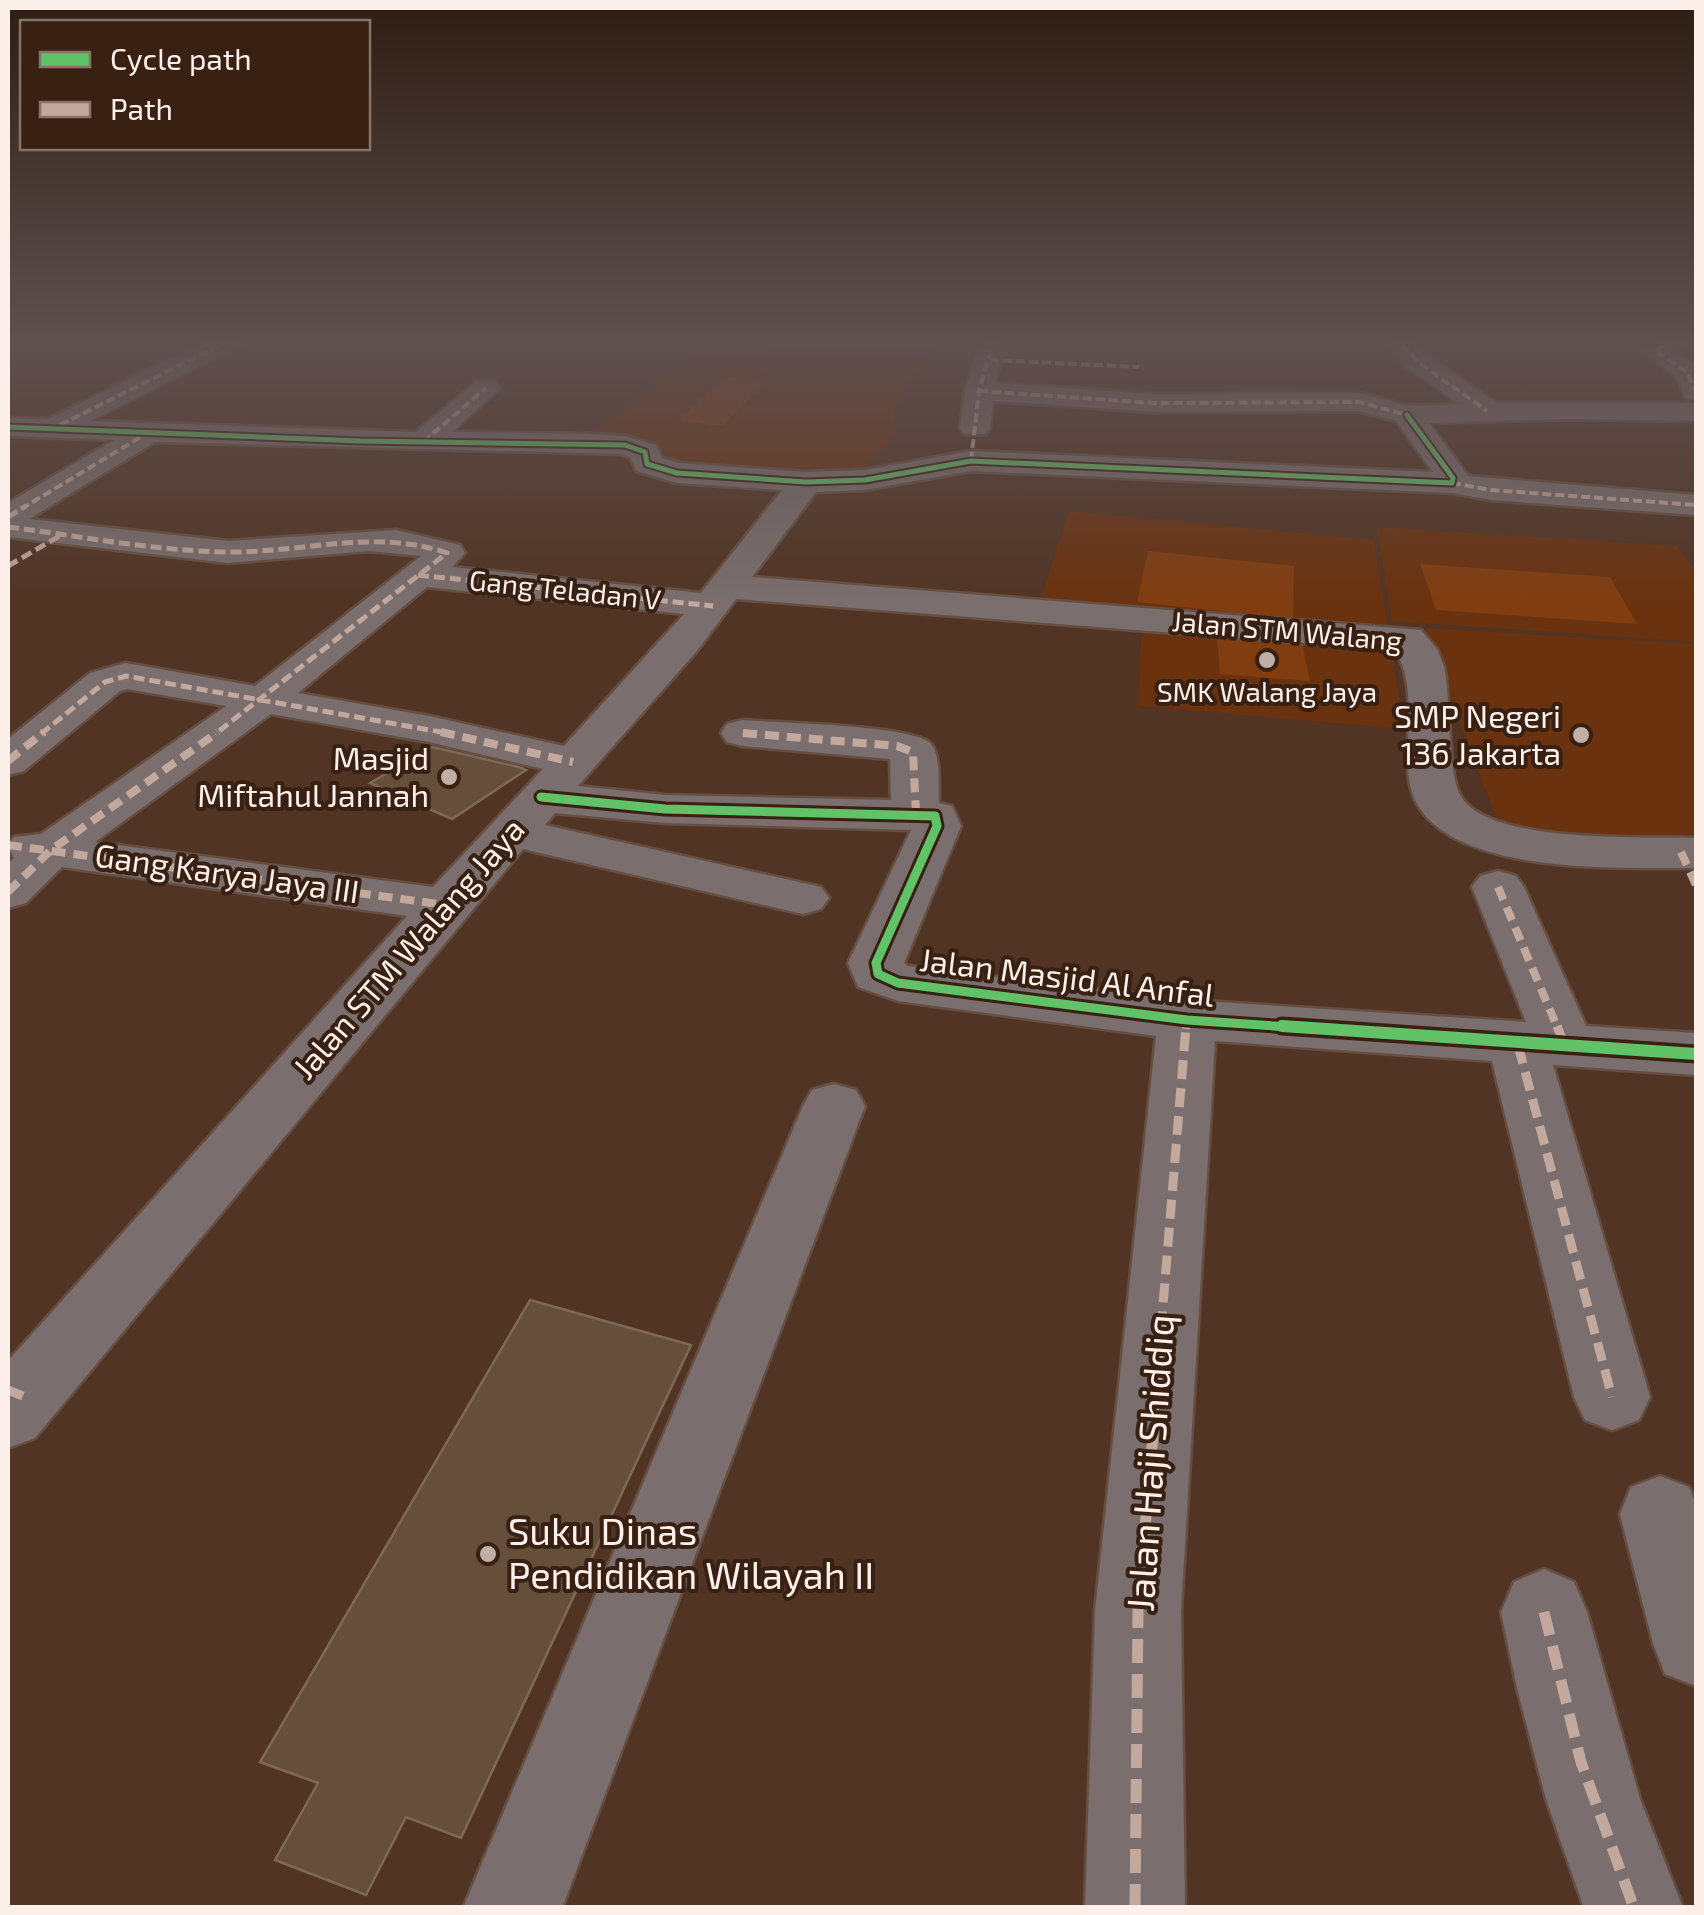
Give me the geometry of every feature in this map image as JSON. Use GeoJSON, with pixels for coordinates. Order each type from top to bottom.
{"type":"FeatureCollection","features":[{"type":"Feature","properties":{"kind":"street"},"geometry":{"type":"LineString","coordinates":[[52,429],[61,424]]}},
{"type":"Feature","properties":{"kind":"street"},"geometry":{"type":"LineString","coordinates":[[423,442],[444,424]]}},
{"type":"Feature","properties":{"kind":"street"},"geometry":{"type":"LineString","coordinates":[[970,460],[975,424]]}},
{"type":"Feature","properties":{"kind":"street"},"geometry":{"type":"LineString","coordinates":[[1414,424],[1453,478],[1452,484]]}},
{"type":"Feature","properties":{"kind":"street"},"geometry":{"type":"LineString","coordinates":[[8,428],[625,445],[644,452],[647,464],[658,469],[806,482],[865,480],[970,460],[1452,484],[1696,504]]}},
{"type":"Feature","properties":{"kind":"street"},"geometry":{"type":"LineString","coordinates":[[8,517],[148,433]]}},
{"type":"Feature","properties":{"kind":"street","name":"Jalan STM Walang Jaya"},"geometry":{"type":"LineString","coordinates":[[12,1400],[720,596],[806,482]]}},
{"type":"Feature","properties":{"kind":"street"},"geometry":{"type":"LineString","coordinates":[[8,527],[227,552],[372,541],[448,553],[266,698],[29,848],[8,892]]}},
{"type":"Feature","properties":{"kind":"street"},"geometry":{"type":"LineString","coordinates":[[8,566],[63,534]]}},
{"type":"Feature","properties":{"kind":"street","name":"Gang Teladan V"},"geometry":{"type":"LineString","coordinates":[[418,576],[720,596]]}},
{"type":"Feature","properties":{"kind":"street","name":"Jalan STM Walang"},"geometry":{"type":"LineString","coordinates":[[720,596],[1407,639],[1418,649],[1429,706],[1435,793],[1447,812],[1482,834],[1534,845],[1691,864]]}},
{"type":"Feature","properties":{"kind":"street"},"geometry":{"type":"LineString","coordinates":[[8,761],[53,721],[115,676],[266,698],[429,729],[542,797],[803,898]]}},
{"type":"Feature","properties":{"kind":"street"},"geometry":{"type":"LineString","coordinates":[[542,797],[665,810],[916,814],[913,752],[898,746],[742,733]]}},
{"type":"Feature","properties":{"kind":"street","name":"Jalan Masjid Al Anfal"},"geometry":{"type":"LineString","coordinates":[[916,814],[935,816],[937,826],[876,962],[878,974],[898,982],[1186,1020],[1696,1054]]}},
{"type":"Feature","properties":{"kind":"street","name":"Gang Karya Jaya III"},"geometry":{"type":"LineString","coordinates":[[29,848],[446,904]]}},
{"type":"Feature","properties":{"kind":"street"},"geometry":{"type":"LineString","coordinates":[[1498,887],[1542,1045],[1612,1398]]}},
{"type":"Feature","properties":{"kind":"street","name":"Jalan Haji Shiddiq"},"geometry":{"type":"LineString","coordinates":[[1136,1908],[1138,1611],[1186,1020]]}},
{"type":"Feature","properties":{"kind":"street"},"geometry":{"type":"LineString","coordinates":[[512,1908],[834,1106]]}},
{"type":"Feature","properties":{"kind":"street"},"geometry":{"type":"LineString","coordinates":[[1660,1514],[1696,1643]]}},
{"type":"Feature","properties":{"kind":"street"},"geometry":{"type":"LineString","coordinates":[[1544,1612],[1558,1682],[1600,1831],[1634,1908]]}},
{"type":"Feature","properties":{"kind":"shaded area"},"geometry":{"type":"Polygon","coordinates":[[[605,424],[895,424],[896,436],[859,474],[801,481],[651,479],[603,443],[586,440],[605,424]]]}},
{"type":"Feature","properties":{"kind":"shaded area","name":"SMK Walang Jaya"},"geometry":{"type":"Polygon","coordinates":[[[1069,511],[1374,540],[1404,729],[1138,706],[1142,615],[1039,605],[1069,511]]]}},
{"type":"Feature","properties":{"kind":"shaded area"},"geometry":{"type":"Polygon","coordinates":[[[1377,527],[1677,546],[1696,572],[1696,642],[1392,621],[1377,527]]]}},
{"type":"Feature","properties":{"kind":"shaded area"},"geometry":{"type":"Polygon","coordinates":[[[1148,551],[1294,566],[1293,619],[1137,602],[1148,551]]]}},
{"type":"Feature","properties":{"kind":"shaded area"},"geometry":{"type":"Polygon","coordinates":[[[1420,564],[1610,577],[1637,624],[1436,610],[1420,564]]]}},
{"type":"Feature","properties":{"kind":"shaded area","name":"SMP Negeri 136 Jakarta"},"geometry":{"type":"Polygon","coordinates":[[[1423,628],[1696,644],[1696,841],[1500,827],[1423,628]]]}},
{"type":"Feature","properties":{"kind":"shaded area"},"geometry":{"type":"Polygon","coordinates":[[[1217,637],[1302,643],[1310,681],[1220,674],[1217,637]]]}},
{"type":"Feature","properties":{"kind":"building","name":"Masjid Miftahul Jannah"},"geometry":{"type":"Polygon","coordinates":[[[432,747],[526,770],[452,819],[370,783],[432,747]]]}},
{"type":"Feature","properties":{"kind":"building","name":"Suku Dinas Pendidikan Wilayah II"},"geometry":{"type":"Polygon","coordinates":[[[530,1300],[691,1345],[461,1838],[406,1817],[366,1895],[275,1860],[318,1783],[260,1762],[530,1300]]]}},
{"type":"Feature","properties":{"kind":"marked path"},"geometry":{"type":"LineString","coordinates":[[423,442],[444,424]]}},
{"type":"Feature","properties":{"kind":"marked path"},"geometry":{"type":"LineString","coordinates":[[971,461],[975,424]]}},
{"type":"Feature","properties":{"kind":"marked path"},"geometry":{"type":"LineString","coordinates":[[8,517],[144,435]]}},
{"type":"Feature","properties":{"kind":"marked path"},"geometry":{"type":"LineString","coordinates":[[1452,483],[1491,490],[1696,505]]}},
{"type":"Feature","properties":{"kind":"marked path"},"geometry":{"type":"LineString","coordinates":[[8,527],[228,552],[369,540],[423,545],[447,553],[266,698],[51,850],[8,892]]}},
{"type":"Feature","properties":{"kind":"marked path"},"geometry":{"type":"LineString","coordinates":[[8,566],[63,534]]}},
{"type":"Feature","properties":{"kind":"marked path"},"geometry":{"type":"LineString","coordinates":[[418,575],[713,606]]}},
{"type":"Feature","properties":{"kind":"marked path"},"geometry":{"type":"LineString","coordinates":[[8,761],[105,682],[126,676],[429,729],[573,762]]}},
{"type":"Feature","properties":{"kind":"marked path"},"geometry":{"type":"LineString","coordinates":[[743,733],[897,746],[913,752],[916,814]]}},
{"type":"Feature","properties":{"kind":"marked path"},"geometry":{"type":"LineString","coordinates":[[8,845],[446,905]]}},
{"type":"Feature","properties":{"kind":"marked path"},"geometry":{"type":"LineString","coordinates":[[1681,852],[1696,885]]}},
{"type":"Feature","properties":{"kind":"marked path"},"geometry":{"type":"LineString","coordinates":[[1498,887],[1565,1046]]}},
{"type":"Feature","properties":{"kind":"marked path"},"geometry":{"type":"LineString","coordinates":[[1135,1908],[1138,1611],[1187,1020]]}},
{"type":"Feature","properties":{"kind":"marked path"},"geometry":{"type":"LineString","coordinates":[[1518,1045],[1612,1397]]}},
{"type":"Feature","properties":{"kind":"marked path"},"geometry":{"type":"LineString","coordinates":[[8,1390],[23,1396]]}},
{"type":"Feature","properties":{"kind":"marked path"},"geometry":{"type":"LineString","coordinates":[[1544,1612],[1581,1762],[1634,1908]]}},
{"type":"Feature","properties":{"kind":"cycle path"},"geometry":{"type":"LineString","coordinates":[[8,427],[360,441],[625,445],[645,452],[647,464],[677,473],[806,482],[865,480],[971,461],[1452,483],[1453,478],[1414,424]]}},
{"type":"Feature","properties":{"kind":"cycle path"},"geometry":{"type":"LineString","coordinates":[[541,797],[665,809],[935,816],[937,826],[876,963],[878,974],[898,983],[1187,1020],[1696,1054]]}},
{"type":"Feature","properties":{"kind":"place","name":"SMK Walang Jaya"},"geometry":{"type":"Point","coordinates":[1267,660]}},
{"type":"Feature","properties":{"kind":"place","name":"SMP Negeri 136 Jakarta"},"geometry":{"type":"Point","coordinates":[1581,735]}},
{"type":"Feature","properties":{"kind":"place","name":"Masjid Miftahul Jannah"},"geometry":{"type":"Point","coordinates":[449,777]}},
{"type":"Feature","properties":{"kind":"place","name":"Suku Dinas Pendidikan Wilayah II"},"geometry":{"type":"Point","coordinates":[488,1554]}}]}
